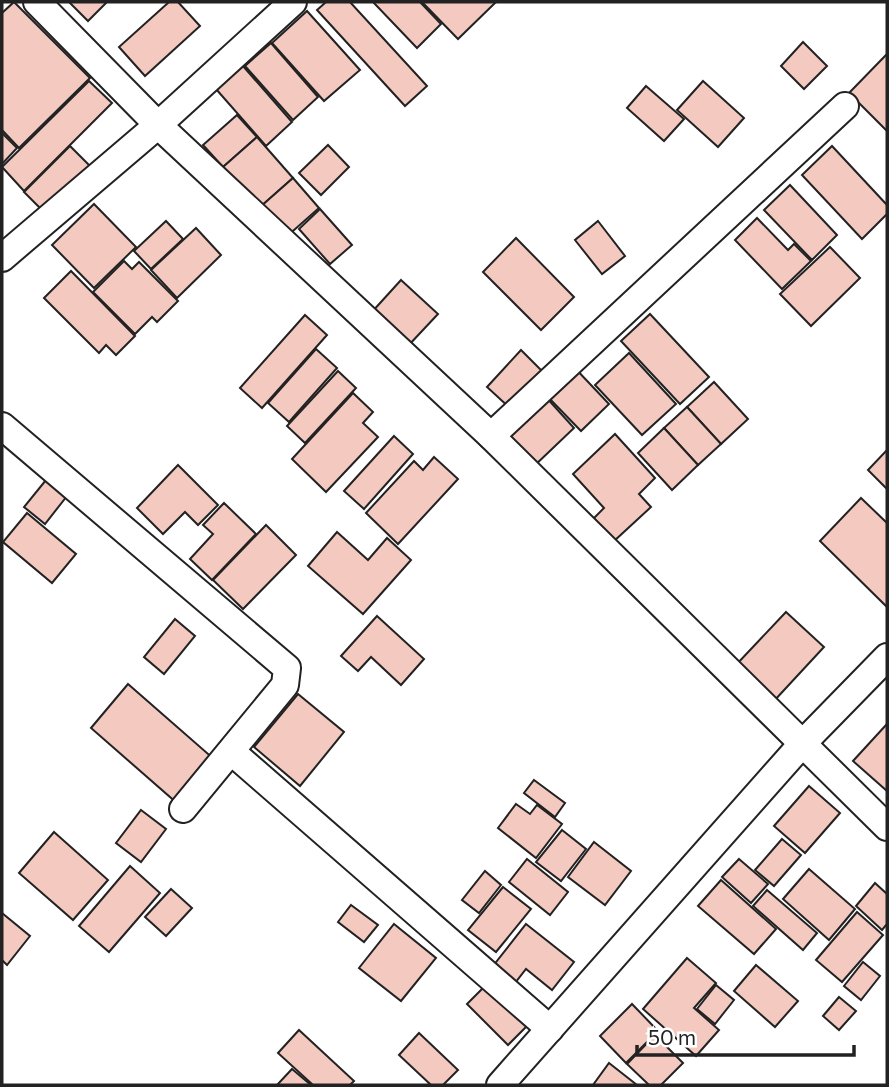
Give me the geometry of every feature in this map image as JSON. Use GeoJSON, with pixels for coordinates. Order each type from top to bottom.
{"type":"FeatureCollection","features":[{"type":"Feature","properties":{"kind":"street"},"geometry":{"type":"LineString","coordinates":[[37,2],[158,125],[491,436],[887,827]]}},
{"type":"Feature","properties":{"kind":"street"},"geometry":{"type":"LineString","coordinates":[[2,258],[158,125],[293,2]]}},
{"type":"Feature","properties":{"kind":"street"},"geometry":{"type":"LineString","coordinates":[[491,436],[845,106]]}},
{"type":"Feature","properties":{"kind":"street"},"geometry":{"type":"LineString","coordinates":[[2,426],[284,663],[288,678],[285,685],[183,809]]}},
{"type":"Feature","properties":{"kind":"street"},"geometry":{"type":"LineString","coordinates":[[500,1085],[802,744],[887,657]]}},
{"type":"Feature","properties":{"kind":"street"},"geometry":{"type":"LineString","coordinates":[[232,752],[550,1029]]}},
{"type":"Feature","properties":{"kind":"building"},"geometry":{"type":"Polygon","coordinates":[[[14,2],[90,78],[19,148],[2,130],[2,13],[14,2]]]}},
{"type":"Feature","properties":{"kind":"building"},"geometry":{"type":"Polygon","coordinates":[[[69,2],[107,2],[88,21],[69,2]]]}},
{"type":"Feature","properties":{"kind":"building"},"geometry":{"type":"Polygon","coordinates":[[[169,2],[178,2],[200,26],[145,76],[119,47],[169,2]]]}},
{"type":"Feature","properties":{"kind":"building"},"geometry":{"type":"Polygon","coordinates":[[[326,2],[350,2],[427,86],[405,106],[317,10],[326,2]]]}},
{"type":"Feature","properties":{"kind":"building"},"geometry":{"type":"Polygon","coordinates":[[[373,2],[420,2],[441,24],[417,48],[373,2]]]}},
{"type":"Feature","properties":{"kind":"building"},"geometry":{"type":"Polygon","coordinates":[[[422,2],[496,2],[458,39],[422,2]]]}},
{"type":"Feature","properties":{"kind":"building"},"geometry":{"type":"Polygon","coordinates":[[[307,11],[360,70],[324,101],[272,43],[307,11]]]}},
{"type":"Feature","properties":{"kind":"building"},"geometry":{"type":"Polygon","coordinates":[[[803,42],[827,66],[804,89],[781,66],[803,42]]]}},
{"type":"Feature","properties":{"kind":"building"},"geometry":{"type":"Polygon","coordinates":[[[271,43],[318,97],[293,120],[245,66],[271,43]]]}},
{"type":"Feature","properties":{"kind":"building"},"geometry":{"type":"Polygon","coordinates":[[[887,56],[887,131],[849,93],[887,56]]]}},
{"type":"Feature","properties":{"kind":"building"},"geometry":{"type":"Polygon","coordinates":[[[243,66],[292,122],[266,146],[216,89],[243,66]]]}},
{"type":"Feature","properties":{"kind":"building"},"geometry":{"type":"Polygon","coordinates":[[[89,81],[112,103],[24,191],[2,167],[89,81]]]}},
{"type":"Feature","properties":{"kind":"building"},"geometry":{"type":"Polygon","coordinates":[[[703,81],[744,118],[718,147],[677,110],[703,81]]]}},
{"type":"Feature","properties":{"kind":"building"},"geometry":{"type":"Polygon","coordinates":[[[646,86],[684,119],[664,141],[627,108],[646,86]]]}},
{"type":"Feature","properties":{"kind":"building"},"geometry":{"type":"Polygon","coordinates":[[[237,115],[257,137],[223,167],[203,145],[237,115]]]}},
{"type":"Feature","properties":{"kind":"building"},"geometry":{"type":"Polygon","coordinates":[[[2,133],[17,148],[2,164],[2,133]]]}},
{"type":"Feature","properties":{"kind":"building"},"geometry":{"type":"Polygon","coordinates":[[[257,137],[293,178],[259,208],[223,167],[257,137]]]}},
{"type":"Feature","properties":{"kind":"building"},"geometry":{"type":"Polygon","coordinates":[[[328,145],[349,167],[321,195],[299,173],[328,145]]]}},
{"type":"Feature","properties":{"kind":"building"},"geometry":{"type":"Polygon","coordinates":[[[70,146],[93,169],[46,214],[24,192],[70,146]]]}},
{"type":"Feature","properties":{"kind":"building"},"geometry":{"type":"Polygon","coordinates":[[[832,146],[887,205],[887,214],[862,239],[802,175],[832,146]]]}},
{"type":"Feature","properties":{"kind":"building"},"geometry":{"type":"Polygon","coordinates":[[[293,178],[319,208],[285,238],[259,208],[293,178]]]}},
{"type":"Feature","properties":{"kind":"building"},"geometry":{"type":"Polygon","coordinates":[[[790,185],[837,235],[812,260],[764,210],[790,185]]]}},
{"type":"Feature","properties":{"kind":"building"},"geometry":{"type":"Polygon","coordinates":[[[94,204],[136,247],[94,288],[52,245],[94,204]]]}},
{"type":"Feature","properties":{"kind":"building"},"geometry":{"type":"Polygon","coordinates":[[[320,209],[352,245],[330,264],[299,229],[320,209]]]}},
{"type":"Feature","properties":{"kind":"building"},"geometry":{"type":"Polygon","coordinates":[[[757,218],[788,250],[794,244],[811,261],[782,289],[735,240],[757,218]]]}},
{"type":"Feature","properties":{"kind":"building"},"geometry":{"type":"Polygon","coordinates":[[[166,221],[183,239],[151,269],[134,251],[166,221]]]}},
{"type":"Feature","properties":{"kind":"building"},"geometry":{"type":"Polygon","coordinates":[[[598,221],[625,256],[602,274],[575,240],[598,221]]]}},
{"type":"Feature","properties":{"kind":"building"},"geometry":{"type":"Polygon","coordinates":[[[196,228],[221,255],[177,298],[151,270],[196,228]]]}},
{"type":"Feature","properties":{"kind":"building"},"geometry":{"type":"Polygon","coordinates":[[[516,238],[574,297],[541,330],[483,272],[516,238]]]}},
{"type":"Feature","properties":{"kind":"building"},"geometry":{"type":"Polygon","coordinates":[[[830,247],[860,278],[811,326],[780,294],[830,247]]]}},
{"type":"Feature","properties":{"kind":"building"},"geometry":{"type":"Polygon","coordinates":[[[124,261],[132,269],[139,262],[178,301],[157,322],[152,317],[135,334],[93,292],[124,261]]]}},
{"type":"Feature","properties":{"kind":"building"},"geometry":{"type":"Polygon","coordinates":[[[71,271],[135,336],[116,355],[106,345],[99,353],[44,298],[71,271]]]}},
{"type":"Feature","properties":{"kind":"building"},"geometry":{"type":"Polygon","coordinates":[[[401,280],[438,314],[407,347],[371,313],[401,280]]]}},
{"type":"Feature","properties":{"kind":"building"},"geometry":{"type":"Polygon","coordinates":[[[650,314],[709,377],[680,404],[621,341],[650,314]]]}},
{"type":"Feature","properties":{"kind":"building"},"geometry":{"type":"Polygon","coordinates":[[[305,315],[327,335],[262,408],[240,388],[305,315]]]}},
{"type":"Feature","properties":{"kind":"building"},"geometry":{"type":"Polygon","coordinates":[[[316,349],[337,368],[289,422],[268,403],[316,349]]]}},
{"type":"Feature","properties":{"kind":"building"},"geometry":{"type":"Polygon","coordinates":[[[521,350],[546,375],[513,411],[487,387],[521,350]]]}},
{"type":"Feature","properties":{"kind":"building"},"geometry":{"type":"Polygon","coordinates":[[[629,353],[676,404],[642,435],[595,385],[629,353]]]}},
{"type":"Feature","properties":{"kind":"building"},"geometry":{"type":"Polygon","coordinates":[[[573,366],[609,404],[581,431],[545,394],[573,366]]]}},
{"type":"Feature","properties":{"kind":"building"},"geometry":{"type":"Polygon","coordinates":[[[338,371],[356,388],[305,443],[287,426],[338,371]]]}},
{"type":"Feature","properties":{"kind":"building"},"geometry":{"type":"Polygon","coordinates":[[[714,382],[748,419],[721,444],[687,407],[714,382]]]}},
{"type":"Feature","properties":{"kind":"building"},"geometry":{"type":"Polygon","coordinates":[[[353,393],[373,412],[363,423],[378,437],[326,492],[292,459],[353,393]]]}},
{"type":"Feature","properties":{"kind":"building"},"geometry":{"type":"Polygon","coordinates":[[[545,396],[574,428],[532,468],[503,436],[545,396]]]}},
{"type":"Feature","properties":{"kind":"building"},"geometry":{"type":"Polygon","coordinates":[[[687,407],[721,444],[698,465],[664,428],[687,407]]]}},
{"type":"Feature","properties":{"kind":"building"},"geometry":{"type":"Polygon","coordinates":[[[664,428],[698,465],[672,490],[638,453],[664,428]]]}},
{"type":"Feature","properties":{"kind":"building"},"geometry":{"type":"Polygon","coordinates":[[[615,434],[655,478],[639,494],[651,507],[613,542],[593,519],[604,508],[573,474],[615,434]]]}},
{"type":"Feature","properties":{"kind":"building"},"geometry":{"type":"Polygon","coordinates":[[[394,436],[413,454],[364,509],[344,491],[394,436]]]}},
{"type":"Feature","properties":{"kind":"building"},"geometry":{"type":"Polygon","coordinates":[[[887,450],[887,489],[868,470],[887,450]]]}},
{"type":"Feature","properties":{"kind":"building"},"geometry":{"type":"Polygon","coordinates":[[[434,457],[458,479],[398,544],[366,513],[414,461],[423,470],[434,457]]]}},
{"type":"Feature","properties":{"kind":"building"},"geometry":{"type":"Polygon","coordinates":[[[178,465],[218,505],[198,525],[185,512],[163,534],[137,508],[178,465]]]}},
{"type":"Feature","properties":{"kind":"building"},"geometry":{"type":"Polygon","coordinates":[[[46,480],[67,496],[45,524],[24,507],[46,480]]]}},
{"type":"Feature","properties":{"kind":"building"},"geometry":{"type":"Polygon","coordinates":[[[861,498],[887,523],[887,607],[820,541],[861,498]]]}},
{"type":"Feature","properties":{"kind":"building"},"geometry":{"type":"Polygon","coordinates":[[[224,503],[256,534],[212,580],[190,559],[213,534],[203,525],[224,503]]]}},
{"type":"Feature","properties":{"kind":"building"},"geometry":{"type":"Polygon","coordinates":[[[27,513],[76,554],[52,583],[3,542],[27,513]]]}},
{"type":"Feature","properties":{"kind":"building"},"geometry":{"type":"Polygon","coordinates":[[[266,525],[296,555],[243,609],[213,580],[266,525]]]}},
{"type":"Feature","properties":{"kind":"building"},"geometry":{"type":"Polygon","coordinates":[[[337,532],[368,560],[387,538],[411,560],[363,614],[308,566],[337,532]]]}},
{"type":"Feature","properties":{"kind":"building"},"geometry":{"type":"Polygon","coordinates":[[[786,612],[824,647],[773,702],[735,666],[786,612]]]}},
{"type":"Feature","properties":{"kind":"building"},"geometry":{"type":"Polygon","coordinates":[[[377,616],[424,659],[401,685],[371,657],[358,671],[341,656],[377,616]]]}},
{"type":"Feature","properties":{"kind":"building"},"geometry":{"type":"Polygon","coordinates":[[[175,619],[195,636],[164,674],[144,657],[175,619]]]}},
{"type":"Feature","properties":{"kind":"building"},"geometry":{"type":"Polygon","coordinates":[[[128,684],[215,760],[178,804],[91,728],[128,684]]]}},
{"type":"Feature","properties":{"kind":"building"},"geometry":{"type":"Polygon","coordinates":[[[298,694],[344,732],[300,786],[254,747],[298,694]]]}},
{"type":"Feature","properties":{"kind":"building"},"geometry":{"type":"Polygon","coordinates":[[[887,726],[887,791],[853,761],[887,726]]]}},
{"type":"Feature","properties":{"kind":"building"},"geometry":{"type":"Polygon","coordinates":[[[534,780],[565,803],[555,817],[524,793],[534,780]]]}},
{"type":"Feature","properties":{"kind":"building"},"geometry":{"type":"Polygon","coordinates":[[[809,786],[840,813],[805,853],[774,826],[809,786]]]}},
{"type":"Feature","properties":{"kind":"building"},"geometry":{"type":"Polygon","coordinates":[[[516,804],[530,814],[537,805],[562,824],[536,858],[498,828],[516,804]]]}},
{"type":"Feature","properties":{"kind":"building"},"geometry":{"type":"Polygon","coordinates":[[[141,810],[166,829],[141,862],[116,843],[141,810]]]}},
{"type":"Feature","properties":{"kind":"building"},"geometry":{"type":"Polygon","coordinates":[[[562,830],[586,849],[561,881],[536,862],[562,830]]]}},
{"type":"Feature","properties":{"kind":"building"},"geometry":{"type":"Polygon","coordinates":[[[54,832],[108,880],[73,920],[19,873],[54,832]]]}},
{"type":"Feature","properties":{"kind":"building"},"geometry":{"type":"Polygon","coordinates":[[[782,839],[801,855],[774,886],[755,870],[782,839]]]}},
{"type":"Feature","properties":{"kind":"building"},"geometry":{"type":"Polygon","coordinates":[[[594,842],[631,871],[605,905],[568,877],[594,842]]]}},
{"type":"Feature","properties":{"kind":"building"},"geometry":{"type":"Polygon","coordinates":[[[527,859],[568,892],[550,915],[509,882],[527,859]]]}},
{"type":"Feature","properties":{"kind":"building"},"geometry":{"type":"Polygon","coordinates":[[[739,859],[768,884],[751,903],[722,877],[739,859]]]}},
{"type":"Feature","properties":{"kind":"building"},"geometry":{"type":"Polygon","coordinates":[[[130,866],[160,893],[109,952],[79,926],[130,866]]]}},
{"type":"Feature","properties":{"kind":"building"},"geometry":{"type":"Polygon","coordinates":[[[809,869],[855,909],[829,940],[783,899],[809,869]]]}},
{"type":"Feature","properties":{"kind":"building"},"geometry":{"type":"Polygon","coordinates":[[[485,871],[501,885],[479,913],[462,900],[485,871]]]}},
{"type":"Feature","properties":{"kind":"building"},"geometry":{"type":"Polygon","coordinates":[[[721,880],[776,929],[754,954],[698,906],[721,880]]]}},
{"type":"Feature","properties":{"kind":"building"},"geometry":{"type":"Polygon","coordinates":[[[875,883],[887,894],[887,924],[882,930],[856,906],[875,883]]]}},
{"type":"Feature","properties":{"kind":"building"},"geometry":{"type":"Polygon","coordinates":[[[503,887],[531,909],[496,952],[468,930],[503,887]]]}},
{"type":"Feature","properties":{"kind":"building"},"geometry":{"type":"Polygon","coordinates":[[[171,889],[192,908],[166,936],[145,917],[171,889]]]}},
{"type":"Feature","properties":{"kind":"building"},"geometry":{"type":"Polygon","coordinates":[[[767,890],[817,933],[803,950],[753,906],[767,890]]]}},
{"type":"Feature","properties":{"kind":"building"},"geometry":{"type":"Polygon","coordinates":[[[351,905],[378,925],[364,942],[338,922],[351,905]]]}},
{"type":"Feature","properties":{"kind":"building"},"geometry":{"type":"Polygon","coordinates":[[[857,912],[883,935],[842,982],[816,960],[857,912]]]}},
{"type":"Feature","properties":{"kind":"building"},"geometry":{"type":"Polygon","coordinates":[[[2,913],[30,936],[7,965],[2,960],[2,913]]]}},
{"type":"Feature","properties":{"kind":"building"},"geometry":{"type":"Polygon","coordinates":[[[394,924],[436,958],[401,1001],[359,968],[394,924]]]}},
{"type":"Feature","properties":{"kind":"building"},"geometry":{"type":"Polygon","coordinates":[[[526,924],[574,962],[552,990],[526,969],[515,983],[493,966],[526,924]]]}},
{"type":"Feature","properties":{"kind":"building"},"geometry":{"type":"Polygon","coordinates":[[[687,958],[716,983],[694,1008],[719,1030],[696,1056],[643,1009],[687,958]]]}},
{"type":"Feature","properties":{"kind":"building"},"geometry":{"type":"Polygon","coordinates":[[[863,962],[880,976],[861,1000],[844,986],[863,962]]]}},
{"type":"Feature","properties":{"kind":"building"},"geometry":{"type":"Polygon","coordinates":[[[756,965],[798,1001],[775,1027],[734,991],[756,965]]]}},
{"type":"Feature","properties":{"kind":"building"},"geometry":{"type":"Polygon","coordinates":[[[486,985],[527,1026],[508,1045],[467,1004],[486,985]]]}},
{"type":"Feature","properties":{"kind":"building"},"geometry":{"type":"Polygon","coordinates":[[[716,985],[734,1000],[715,1024],[697,1009],[716,985]]]}},
{"type":"Feature","properties":{"kind":"building"},"geometry":{"type":"Polygon","coordinates":[[[839,997],[856,1011],[839,1030],[823,1016],[839,997]]]}},
{"type":"Feature","properties":{"kind":"building"},"geometry":{"type":"Polygon","coordinates":[[[632,1004],[658,1031],[626,1063],[600,1036],[632,1004]]]}},
{"type":"Feature","properties":{"kind":"building"},"geometry":{"type":"Polygon","coordinates":[[[299,1030],[354,1081],[350,1085],[313,1085],[278,1053],[299,1030]]]}},
{"type":"Feature","properties":{"kind":"building"},"geometry":{"type":"Polygon","coordinates":[[[419,1033],[458,1070],[443,1085],[431,1085],[399,1055],[419,1033]]]}},
{"type":"Feature","properties":{"kind":"building"},"geometry":{"type":"Polygon","coordinates":[[[655,1035],[683,1063],[661,1085],[649,1085],[627,1064],[655,1035]]]}},
{"type":"Feature","properties":{"kind":"building"},"geometry":{"type":"Polygon","coordinates":[[[609,1063],[637,1085],[593,1085],[609,1063]]]}},
{"type":"Feature","properties":{"kind":"building"},"geometry":{"type":"Polygon","coordinates":[[[292,1069],[311,1085],[277,1085],[292,1069]]]}}]}
